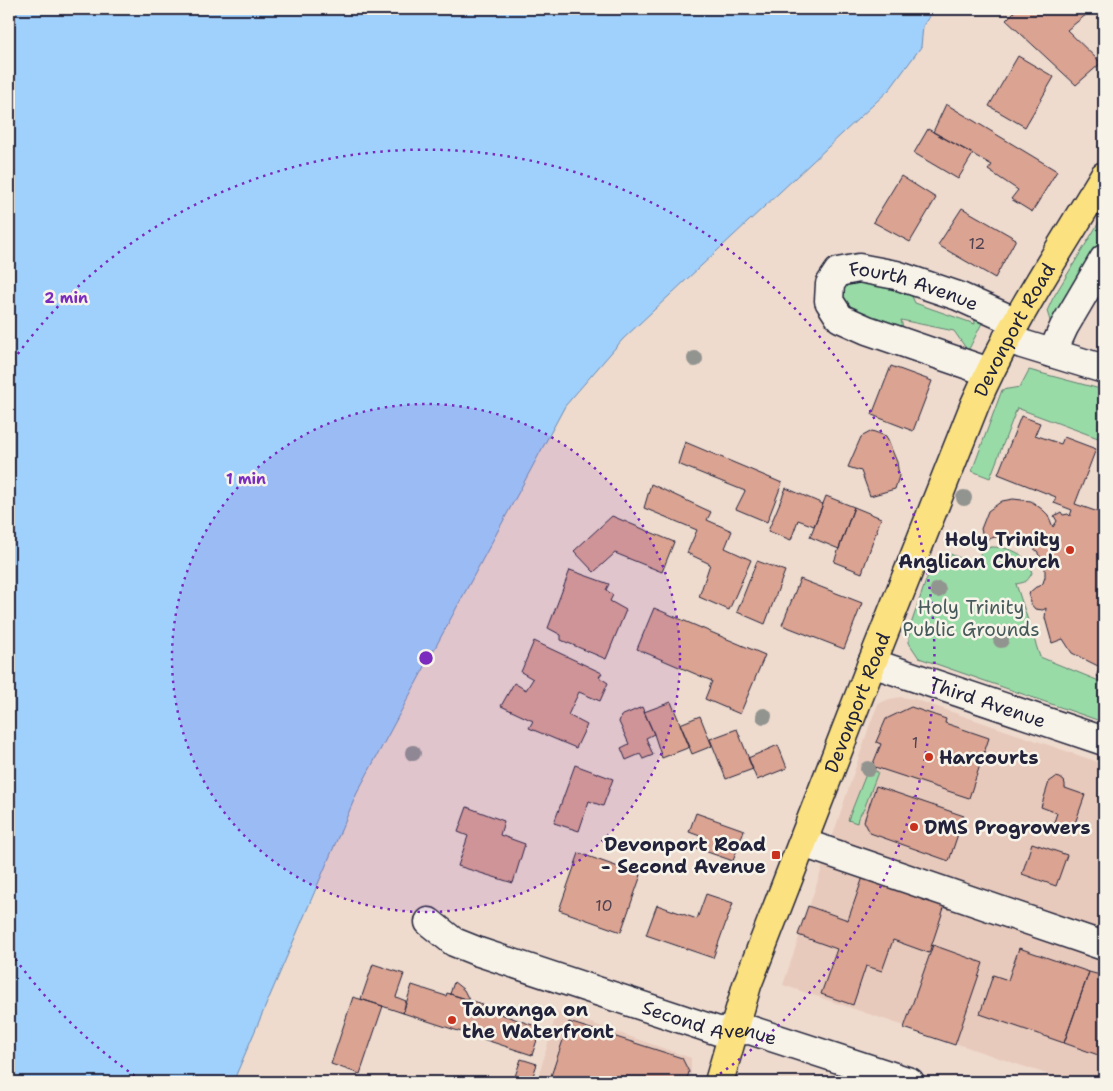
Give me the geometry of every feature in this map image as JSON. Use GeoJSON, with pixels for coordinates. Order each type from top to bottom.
{"type":"FeatureCollection","features":[{"type":"Feature","properties":{"kind":"main road","name":"Devonport Road"},"geometry":{"type":"LineString","coordinates":[[719,1082],[747,985],[975,404],[989,372],[1012,330],[1104,176]]}},
{"type":"Feature","properties":{"kind":"street"},"geometry":{"type":"LineString","coordinates":[[1052,353],[1064,327],[1104,259]]}},
{"type":"Feature","properties":{"kind":"street","name":"Fourth Avenue"},"geometry":{"type":"LineString","coordinates":[[989,372],[867,330],[840,318],[829,301],[830,284],[838,272],[859,268],[896,275],[958,296],[1012,330],[1022,344],[1104,369]]}},
{"type":"Feature","properties":{"kind":"street","name":"Third Avenue"},"geometry":{"type":"LineString","coordinates":[[872,663],[1104,741]]}},
{"type":"Feature","properties":{"kind":"street"},"geometry":{"type":"LineString","coordinates":[[803,843],[1104,946]]}},
{"type":"Feature","properties":{"kind":"street","name":"Second Avenue"},"geometry":{"type":"LineString","coordinates":[[429,922],[454,942],[479,952],[718,1031],[750,1030],[910,1082]]}},
{"type":"Feature","properties":{"kind":"shaded area"},"geometry":{"type":"Polygon","coordinates":[[[901,697],[914,699],[1104,764],[1104,1082],[1070,1082],[783,985],[878,704],[889,699],[901,697]]]}},
{"type":"Feature","properties":{"kind":"shaded area"},"geometry":{"type":"Polygon","coordinates":[[[557,1011],[691,1058],[691,1073],[688,1082],[537,1082],[557,1011]]]}},
{"type":"Feature","properties":{"kind":"green space"},"geometry":{"type":"Polygon","coordinates":[[[1104,214],[1104,244],[1052,327],[1047,311],[1104,214]]]}},
{"type":"Feature","properties":{"kind":"green space"},"geometry":{"type":"Polygon","coordinates":[[[839,278],[906,283],[915,303],[975,324],[974,311],[986,315],[968,351],[954,331],[901,320],[905,335],[845,312],[839,278]]]}},
{"type":"Feature","properties":{"kind":"green space"},"geometry":{"type":"Polygon","coordinates":[[[1029,370],[1104,390],[1104,422],[1098,438],[1017,408],[990,478],[972,471],[1002,390],[1020,387],[1029,370]]]}},
{"type":"Feature","properties":{"kind":"green space","name":"Holy Trinity Public Grounds"},"geometry":{"type":"Polygon","coordinates":[[[991,547],[1005,548],[1017,552],[1030,566],[1032,573],[1029,578],[1022,583],[1016,584],[1040,657],[1104,683],[1103,722],[919,658],[909,643],[909,630],[931,566],[944,570],[950,554],[968,561],[978,559],[981,552],[991,547]]]}},
{"type":"Feature","properties":{"kind":"green space"},"geometry":{"type":"Polygon","coordinates":[[[868,769],[878,772],[857,823],[848,820],[868,769]]]}},
{"type":"Feature","properties":{"kind":"water"},"geometry":{"type":"Polygon","coordinates":[[[9,9],[934,9],[923,26],[921,47],[890,89],[623,339],[565,406],[357,793],[233,1082],[9,1082],[9,9]]]}},
{"type":"Feature","properties":{"kind":"building"},"geometry":{"type":"Polygon","coordinates":[[[1017,9],[1079,9],[1087,14],[1067,30],[1101,63],[1076,85],[1006,20],[1017,9]]]}},
{"type":"Feature","properties":{"kind":"building"},"geometry":{"type":"Polygon","coordinates":[[[1018,56],[1054,77],[1025,127],[989,106],[1018,56]]]}},
{"type":"Feature","properties":{"kind":"building"},"geometry":{"type":"Polygon","coordinates":[[[946,104],[1057,171],[1032,212],[1011,199],[1018,190],[988,170],[992,165],[933,132],[946,104]]]}},
{"type":"Feature","properties":{"kind":"building"},"geometry":{"type":"Polygon","coordinates":[[[928,129],[973,154],[958,179],[914,153],[928,129]]]}},
{"type":"Feature","properties":{"kind":"building"},"geometry":{"type":"Polygon","coordinates":[[[901,176],[936,198],[910,242],[873,222],[901,176]]]}},
{"type":"Feature","properties":{"kind":"building"},"geometry":{"type":"Polygon","coordinates":[[[962,208],[1016,239],[995,278],[938,245],[962,208]]]}},
{"type":"Feature","properties":{"kind":"building"},"geometry":{"type":"Polygon","coordinates":[[[891,366],[932,381],[913,431],[872,415],[891,366]]]}},
{"type":"Feature","properties":{"kind":"building","name":"Holy Trinity Anglican Church"},"geometry":{"type":"Polygon","coordinates":[[[1021,416],[1040,423],[1035,435],[1061,444],[1064,437],[1096,449],[1075,504],[1104,513],[1104,686],[1102,687],[1097,674],[1100,667],[1072,653],[1063,639],[1052,643],[1045,618],[1046,608],[1043,610],[1035,609],[1030,603],[1030,592],[1043,583],[1045,577],[1045,564],[1038,552],[1018,540],[995,537],[985,540],[983,536],[981,529],[988,511],[1002,501],[1013,499],[1031,501],[1048,515],[1053,527],[1057,521],[1054,516],[1061,512],[1063,515],[1068,514],[1070,516],[1072,510],[1054,503],[1056,497],[998,474],[1021,416]]]}},
{"type":"Feature","properties":{"kind":"building"},"geometry":{"type":"Polygon","coordinates":[[[872,431],[886,436],[897,462],[899,476],[895,489],[870,496],[861,471],[848,467],[861,437],[872,431]]]}},
{"type":"Feature","properties":{"kind":"building"},"geometry":{"type":"Polygon","coordinates":[[[685,442],[782,483],[767,522],[736,509],[745,491],[678,464],[685,442]]]}},
{"type":"Feature","properties":{"kind":"building"},"geometry":{"type":"Polygon","coordinates":[[[651,484],[711,512],[707,520],[732,531],[725,548],[751,560],[729,610],[699,597],[710,564],[687,553],[697,530],[644,508],[651,484]]]}},
{"type":"Feature","properties":{"kind":"building"},"geometry":{"type":"Polygon","coordinates":[[[786,488],[823,504],[814,526],[798,520],[791,540],[768,531],[786,488]]]}},
{"type":"Feature","properties":{"kind":"building"},"geometry":{"type":"Polygon","coordinates":[[[826,496],[854,507],[839,549],[810,537],[826,496]]]}},
{"type":"Feature","properties":{"kind":"building"},"geometry":{"type":"Polygon","coordinates":[[[854,507],[881,518],[862,573],[834,562],[854,507]]]}},
{"type":"Feature","properties":{"kind":"building"},"geometry":{"type":"Polygon","coordinates":[[[612,516],[674,542],[662,572],[615,553],[594,572],[574,551],[612,516]]]}},
{"type":"Feature","properties":{"kind":"building"},"geometry":{"type":"Polygon","coordinates":[[[757,561],[785,571],[765,624],[737,612],[757,561]]]}},
{"type":"Feature","properties":{"kind":"building"},"geometry":{"type":"Polygon","coordinates":[[[570,570],[609,584],[606,590],[613,595],[610,601],[626,610],[606,659],[561,640],[561,635],[548,628],[570,570]]]}},
{"type":"Feature","properties":{"kind":"building"},"geometry":{"type":"Polygon","coordinates":[[[800,579],[862,603],[844,649],[782,625],[800,579]]]}},
{"type":"Feature","properties":{"kind":"building"},"geometry":{"type":"Polygon","coordinates":[[[654,608],[765,655],[740,714],[705,699],[712,681],[637,649],[654,608]]]}},
{"type":"Feature","properties":{"kind":"building"},"geometry":{"type":"Polygon","coordinates":[[[534,641],[602,673],[599,677],[608,683],[600,701],[579,692],[568,715],[587,725],[576,748],[529,728],[533,721],[501,706],[514,683],[526,690],[533,679],[521,672],[534,641]]]}},
{"type":"Feature","properties":{"kind":"building"},"geometry":{"type":"Polygon","coordinates":[[[671,702],[690,747],[662,758],[644,712],[671,702]]]}},
{"type":"Feature","properties":{"kind":"building"},"geometry":{"type":"Polygon","coordinates":[[[642,707],[654,734],[646,738],[653,755],[643,759],[640,754],[626,760],[621,748],[629,744],[619,722],[621,716],[642,707]]]}},
{"type":"Feature","properties":{"kind":"building","name":"Harcourts"},"geometry":{"type":"Polygon","coordinates":[[[911,707],[946,719],[945,723],[989,738],[969,798],[872,766],[881,744],[876,742],[886,719],[911,707]]]}},
{"type":"Feature","properties":{"kind":"building"},"geometry":{"type":"Polygon","coordinates":[[[700,716],[712,746],[692,754],[680,724],[700,716]]]}},
{"type":"Feature","properties":{"kind":"building"},"geometry":{"type":"Polygon","coordinates":[[[737,729],[753,769],[726,779],[710,739],[737,729]]]}},
{"type":"Feature","properties":{"kind":"building"},"geometry":{"type":"Polygon","coordinates":[[[778,745],[787,768],[757,780],[748,758],[778,745]]]}},
{"type":"Feature","properties":{"kind":"building"},"geometry":{"type":"Polygon","coordinates":[[[575,765],[613,779],[603,806],[589,801],[579,831],[554,823],[575,765]]]}},
{"type":"Feature","properties":{"kind":"building"},"geometry":{"type":"Polygon","coordinates":[[[1056,777],[1064,781],[1065,788],[1085,795],[1073,829],[1054,822],[1057,813],[1041,807],[1049,782],[1056,777]]]}},
{"type":"Feature","properties":{"kind":"building","name":"DMS Progrowers"},"geometry":{"type":"Polygon","coordinates":[[[876,786],[964,816],[949,861],[870,833],[864,821],[876,786]]]}},
{"type":"Feature","properties":{"kind":"building"},"geometry":{"type":"Polygon","coordinates":[[[467,807],[504,821],[500,835],[525,844],[513,883],[458,866],[468,836],[458,832],[467,807]]]}},
{"type":"Feature","properties":{"kind":"building"},"geometry":{"type":"Polygon","coordinates":[[[696,813],[744,830],[733,861],[696,848],[700,836],[689,832],[696,813]]]}},
{"type":"Feature","properties":{"kind":"building"},"geometry":{"type":"Polygon","coordinates":[[[1032,843],[1067,855],[1056,886],[1022,874],[1032,843]]]}},
{"type":"Feature","properties":{"kind":"building"},"geometry":{"type":"Polygon","coordinates":[[[579,853],[641,875],[621,932],[559,910],[579,853]]]}},
{"type":"Feature","properties":{"kind":"building"},"geometry":{"type":"Polygon","coordinates":[[[863,877],[945,905],[929,953],[893,940],[882,971],[866,966],[853,1005],[821,994],[837,949],[798,935],[808,906],[848,920],[863,877]]]}},
{"type":"Feature","properties":{"kind":"building"},"geometry":{"type":"Polygon","coordinates":[[[706,894],[733,903],[713,958],[646,935],[657,905],[697,919],[706,894]]]}},
{"type":"Feature","properties":{"kind":"building"},"geometry":{"type":"Polygon","coordinates":[[[933,945],[983,963],[955,1045],[904,1028],[933,945]]]}},
{"type":"Feature","properties":{"kind":"building"},"geometry":{"type":"Polygon","coordinates":[[[1019,948],[1089,972],[1064,1043],[980,1014],[993,975],[1008,980],[1019,948]]]}},
{"type":"Feature","properties":{"kind":"building"},"geometry":{"type":"Polygon","coordinates":[[[373,964],[404,974],[396,997],[406,1001],[403,1013],[361,999],[373,964]]]}},
{"type":"Feature","properties":{"kind":"building"},"geometry":{"type":"Polygon","coordinates":[[[1089,972],[1104,976],[1104,1057],[1064,1043],[1089,972]]]}},
{"type":"Feature","properties":{"kind":"building"},"geometry":{"type":"Polygon","coordinates":[[[454,982],[464,990],[469,1000],[450,994],[454,982]]]}},
{"type":"Feature","properties":{"kind":"building"},"geometry":{"type":"Polygon","coordinates":[[[412,985],[446,996],[447,993],[482,1004],[480,1007],[541,1028],[532,1055],[403,1013],[412,985]]]}},
{"type":"Feature","properties":{"kind":"building"},"geometry":{"type":"Polygon","coordinates":[[[353,997],[383,1006],[360,1074],[331,1064],[353,997]]]}},
{"type":"Feature","properties":{"kind":"building"},"geometry":{"type":"Polygon","coordinates":[[[569,1022],[682,1058],[689,1072],[686,1082],[549,1082],[569,1022]]]}},
{"type":"Feature","properties":{"kind":"building"},"geometry":{"type":"Polygon","coordinates":[[[521,1059],[537,1064],[531,1082],[513,1082],[521,1059]]]}},
{"type":"Feature","properties":{"kind":"place","name":"Holy Trinity Anglican Church"},"geometry":{"type":"Point","coordinates":[1070,550]}},
{"type":"Feature","properties":{"kind":"place","name":"Harcourts"},"geometry":{"type":"Point","coordinates":[929,757]}},
{"type":"Feature","properties":{"kind":"place","name":"DMS Progrowers"},"geometry":{"type":"Point","coordinates":[914,827]}},
{"type":"Feature","properties":{"kind":"place","name":"Devonport Road - Second Avenue"},"geometry":{"type":"Point","coordinates":[776,855]}},
{"type":"Feature","properties":{"kind":"place","name":"Tauranga on the Waterfront"},"geometry":{"type":"Point","coordinates":[452,1020]}}]}
